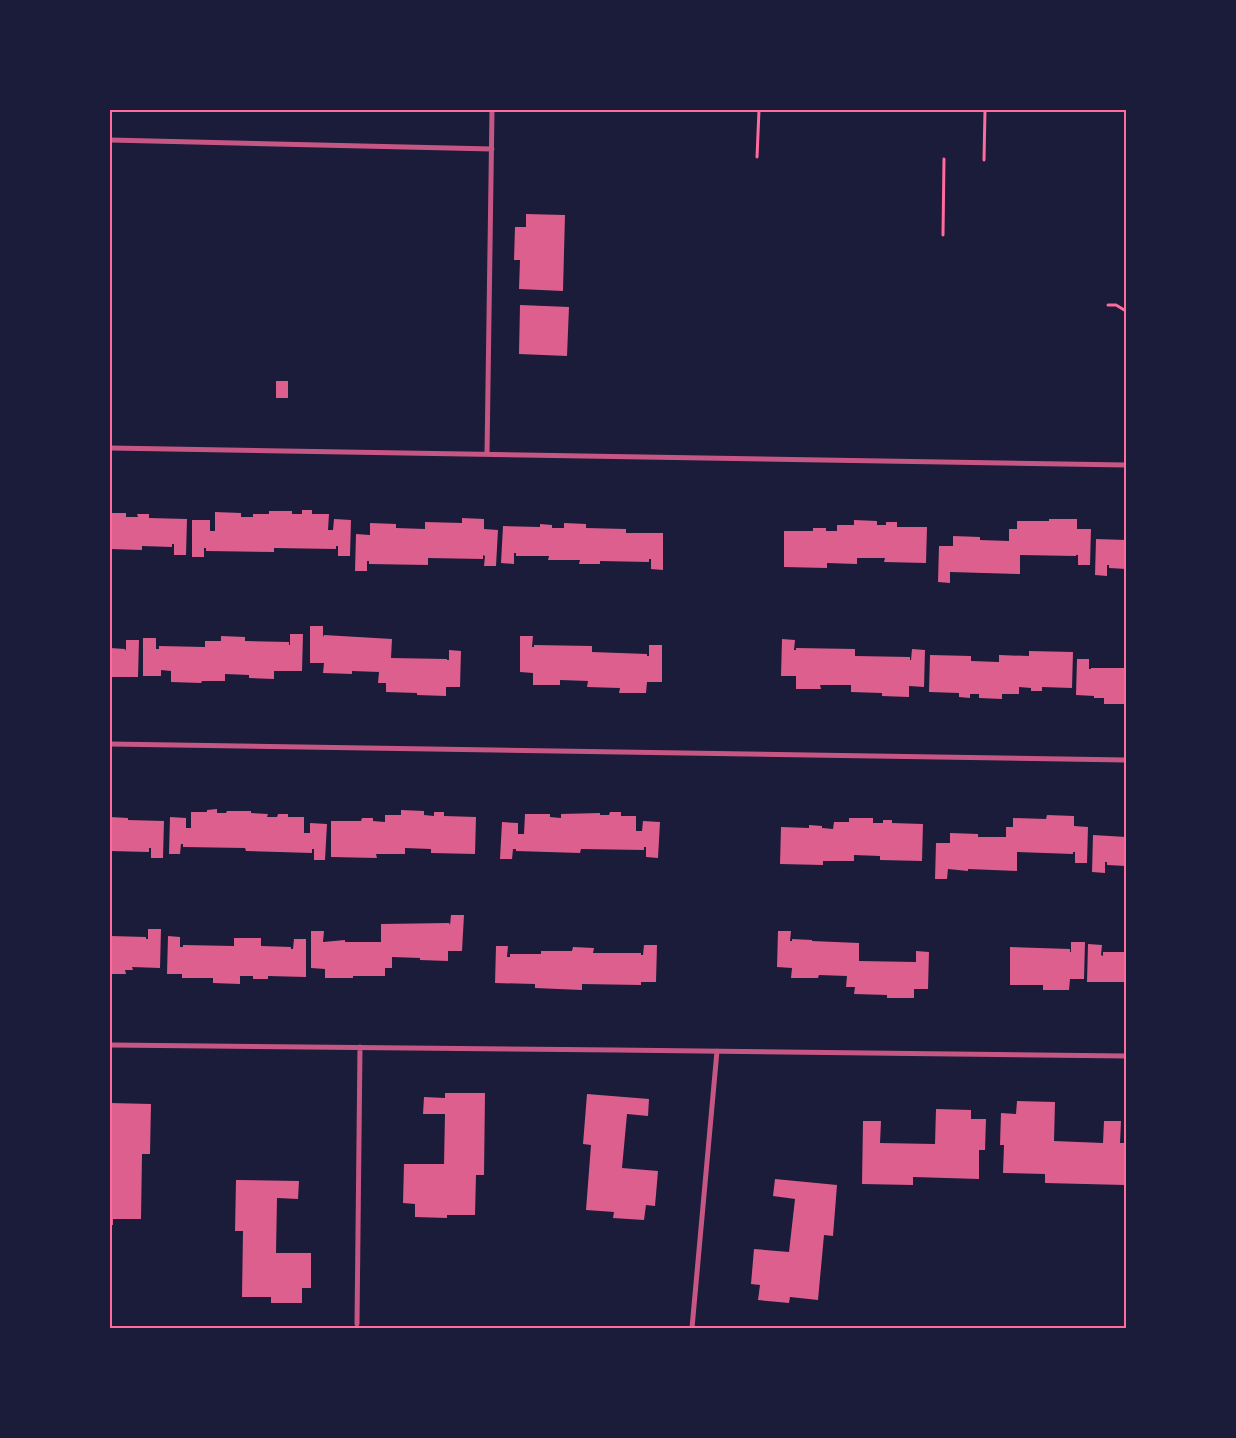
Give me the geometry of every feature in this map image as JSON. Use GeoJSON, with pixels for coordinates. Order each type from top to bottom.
{"type":"FeatureCollection","features":[{"type":"Feature","properties":{"kind":"street"},"geometry":{"type":"LineString","coordinates":[[487,454],[492,110]]}},
{"type":"Feature","properties":{"kind":"street"},"geometry":{"type":"LineString","coordinates":[[110,140],[492,149]]}},
{"type":"Feature","properties":{"kind":"street"},"geometry":{"type":"LineString","coordinates":[[110,448],[1126,465]]}},
{"type":"Feature","properties":{"kind":"street"},"geometry":{"type":"LineString","coordinates":[[110,744],[1126,760]]}},
{"type":"Feature","properties":{"kind":"street"},"geometry":{"type":"LineString","coordinates":[[110,1044],[1126,1056]]}},
{"type":"Feature","properties":{"kind":"street"},"geometry":{"type":"LineString","coordinates":[[357,1324],[360,1047]]}},
{"type":"Feature","properties":{"kind":"street"},"geometry":{"type":"LineString","coordinates":[[692,1328],[717,1051]]}},
{"type":"Feature","properties":{"kind":"path"},"geometry":{"type":"LineString","coordinates":[[757,157],[759,110]]}},
{"type":"Feature","properties":{"kind":"path"},"geometry":{"type":"LineString","coordinates":[[984,160],[985,110]]}},
{"type":"Feature","properties":{"kind":"path"},"geometry":{"type":"LineString","coordinates":[[943,235],[944,158]]}},
{"type":"Feature","properties":{"kind":"path"},"geometry":{"type":"LineString","coordinates":[[1108,305],[1116,305],[1126,311]]}},
{"type":"Feature","properties":{"kind":"building"},"geometry":{"type":"Polygon","coordinates":[[[526,214],[565,215],[563,291],[519,289],[520,260],[514,260],[515,227],[526,227],[526,214]]]}},
{"type":"Feature","properties":{"kind":"building"},"geometry":{"type":"Polygon","coordinates":[[[520,305],[569,307],[567,356],[519,354],[520,305]]]}},
{"type":"Feature","properties":{"kind":"building"},"geometry":{"type":"Polygon","coordinates":[[[276,381],[288,381],[288,398],[276,398],[276,381]]]}},
{"type":"Feature","properties":{"kind":"building"},"geometry":{"type":"Polygon","coordinates":[[[302,510],[312,510],[312,514],[329,514],[328,530],[333,530],[334,519],[351,520],[350,556],[338,556],[338,546],[336,546],[336,549],[274,548],[274,552],[206,551],[206,548],[204,548],[204,557],[192,557],[192,520],[210,520],[210,531],[215,531],[215,512],[241,513],[241,517],[253,517],[253,514],[269,514],[269,511],[292,511],[292,514],[302,514],[302,510]]]}},
{"type":"Feature","properties":{"kind":"building"},"geometry":{"type":"Polygon","coordinates":[[[110,513],[126,513],[126,517],[138,517],[137,514],[149,514],[149,518],[187,519],[186,555],[174,555],[174,544],[172,544],[172,547],[142,546],[142,550],[110,549],[110,513]]]}},
{"type":"Feature","properties":{"kind":"building"},"geometry":{"type":"Polygon","coordinates":[[[462,518],[484,519],[484,529],[498,530],[496,566],[484,566],[485,556],[483,555],[483,559],[428,558],[428,565],[369,564],[369,561],[367,561],[367,571],[355,571],[356,534],[370,535],[370,523],[396,524],[396,528],[425,529],[425,522],[462,523],[462,518]]]}},
{"type":"Feature","properties":{"kind":"building"},"geometry":{"type":"Polygon","coordinates":[[[1049,519],[1077,519],[1077,529],[1091,529],[1090,565],[1078,565],[1078,555],[1020,555],[1020,574],[950,572],[950,583],[938,582],[939,546],[953,546],[953,536],[980,537],[980,540],[1009,541],[1009,529],[1017,529],[1017,521],[1049,521],[1049,519]]]}},
{"type":"Feature","properties":{"kind":"building"},"geometry":{"type":"Polygon","coordinates":[[[854,520],[877,521],[877,525],[886,525],[886,522],[897,522],[897,527],[927,527],[926,563],[884,562],[885,558],[857,558],[857,564],[827,563],[827,568],[784,567],[784,531],[813,531],[813,528],[826,528],[826,531],[837,531],[837,525],[854,525],[854,520]]]}},
{"type":"Feature","properties":{"kind":"building"},"geometry":{"type":"Polygon","coordinates":[[[564,523],[586,524],[586,528],[626,529],[626,533],[663,533],[663,570],[651,569],[651,559],[649,559],[649,562],[600,561],[600,564],[579,564],[580,560],[548,560],[549,556],[516,556],[516,553],[514,553],[514,564],[501,563],[503,526],[540,527],[540,524],[552,525],[552,528],[564,528],[564,523]]]}},
{"type":"Feature","properties":{"kind":"building"},"geometry":{"type":"Polygon","coordinates":[[[1096,539],[1126,540],[1126,569],[1109,568],[1109,565],[1107,565],[1107,576],[1095,575],[1096,539]]]}},
{"type":"Feature","properties":{"kind":"building"},"geometry":{"type":"Polygon","coordinates":[[[310,626],[323,626],[323,637],[324,635],[392,639],[391,658],[449,660],[449,650],[461,651],[460,687],[446,687],[446,696],[386,692],[386,683],[378,683],[379,672],[352,671],[352,674],[323,673],[324,663],[310,663],[310,626]]]}},
{"type":"Feature","properties":{"kind":"building"},"geometry":{"type":"Polygon","coordinates":[[[290,634],[303,634],[302,671],[274,671],[274,679],[249,678],[249,675],[225,674],[225,681],[202,681],[201,683],[171,682],[171,671],[161,670],[161,676],[143,676],[143,638],[156,638],[156,649],[159,649],[159,646],[205,647],[205,641],[221,641],[221,636],[245,637],[245,641],[289,642],[290,645],[290,634]]]}},
{"type":"Feature","properties":{"kind":"building"},"geometry":{"type":"Polygon","coordinates":[[[520,636],[533,636],[532,647],[534,645],[592,646],[592,652],[647,654],[647,656],[649,656],[649,645],[662,645],[662,682],[647,682],[646,693],[619,693],[620,688],[587,687],[588,681],[560,680],[560,685],[533,685],[533,673],[520,672],[520,636]]]}},
{"type":"Feature","properties":{"kind":"building"},"geometry":{"type":"Polygon","coordinates":[[[782,639],[795,640],[794,650],[796,648],[855,649],[855,656],[910,657],[911,660],[912,649],[925,650],[924,687],[909,686],[909,697],[882,696],[882,693],[851,692],[851,685],[820,685],[821,689],[796,689],[796,676],[781,676],[782,639]]]}},
{"type":"Feature","properties":{"kind":"building"},"geometry":{"type":"Polygon","coordinates":[[[126,640],[139,640],[138,677],[110,677],[110,648],[125,649],[126,651],[126,640]]]}},
{"type":"Feature","properties":{"kind":"building"},"geometry":{"type":"Polygon","coordinates":[[[1029,651],[1073,652],[1072,688],[1042,687],[1042,691],[1031,691],[1031,688],[1019,687],[1019,694],[1002,694],[1002,699],[979,698],[979,694],[970,694],[970,698],[959,697],[959,693],[929,692],[930,655],[971,656],[971,661],[999,662],[999,655],[1029,656],[1029,651]]]}},
{"type":"Feature","properties":{"kind":"building"},"geometry":{"type":"Polygon","coordinates":[[[1077,659],[1089,659],[1089,669],[1126,668],[1126,704],[1104,704],[1104,698],[1076,695],[1077,659]]]}},
{"type":"Feature","properties":{"kind":"building"},"geometry":{"type":"Polygon","coordinates":[[[217,809],[217,813],[251,811],[251,813],[268,814],[267,817],[288,814],[288,817],[304,817],[304,833],[310,833],[310,823],[327,824],[325,860],[314,860],[314,849],[312,849],[312,853],[246,851],[245,848],[183,847],[183,844],[181,844],[180,854],[169,854],[170,817],[186,818],[186,828],[191,828],[191,812],[207,812],[207,810],[217,809]]]}},
{"type":"Feature","properties":{"kind":"building"},"geometry":{"type":"Polygon","coordinates":[[[401,810],[424,811],[424,815],[434,816],[434,812],[444,812],[444,816],[476,817],[475,854],[431,853],[431,849],[405,848],[405,854],[376,854],[377,858],[331,857],[331,821],[361,821],[362,818],[373,818],[373,821],[385,822],[385,815],[401,815],[401,810]]]}},
{"type":"Feature","properties":{"kind":"building"},"geometry":{"type":"Polygon","coordinates":[[[610,812],[621,812],[621,816],[636,816],[636,831],[642,831],[643,821],[660,822],[658,858],[646,857],[646,847],[644,847],[644,850],[581,849],[580,853],[516,851],[516,849],[513,849],[512,859],[500,859],[502,822],[518,823],[518,834],[524,834],[525,814],[550,814],[550,817],[561,818],[561,814],[600,813],[600,815],[609,815],[610,812]]]}},
{"type":"Feature","properties":{"kind":"building"},"geometry":{"type":"Polygon","coordinates":[[[1047,815],[1074,816],[1074,826],[1088,827],[1087,863],[1075,863],[1075,852],[1073,854],[1017,852],[1017,871],[948,869],[947,879],[935,879],[936,843],[950,843],[950,833],[978,834],[978,837],[1006,837],[1006,827],[1013,827],[1013,818],[1046,819],[1047,815]]]}},
{"type":"Feature","properties":{"kind":"building"},"geometry":{"type":"Polygon","coordinates":[[[110,817],[128,818],[128,820],[164,821],[163,858],[151,858],[151,848],[149,848],[149,852],[110,851],[110,817]]]}},
{"type":"Feature","properties":{"kind":"building"},"geometry":{"type":"Polygon","coordinates":[[[849,818],[873,818],[873,823],[883,823],[883,820],[892,820],[892,823],[923,824],[922,861],[880,860],[880,856],[854,855],[854,861],[823,861],[823,865],[780,864],[781,827],[809,828],[809,825],[833,829],[834,822],[849,822],[849,818]]]}},
{"type":"Feature","properties":{"kind":"building"},"geometry":{"type":"Polygon","coordinates":[[[1093,835],[1126,837],[1126,866],[1107,865],[1107,862],[1105,862],[1105,873],[1092,872],[1093,835]]]}},
{"type":"Feature","properties":{"kind":"building"},"geometry":{"type":"Polygon","coordinates":[[[451,915],[464,915],[462,951],[448,951],[448,961],[392,957],[392,968],[385,968],[385,976],[353,976],[353,978],[325,978],[325,969],[311,968],[311,931],[324,931],[323,942],[345,940],[345,942],[381,942],[381,924],[449,923],[450,925],[451,915]]]}},
{"type":"Feature","properties":{"kind":"building"},"geometry":{"type":"Polygon","coordinates":[[[148,929],[161,929],[160,968],[132,967],[133,970],[125,970],[126,974],[110,974],[110,936],[146,937],[148,939],[148,929]]]}},
{"type":"Feature","properties":{"kind":"building"},"geometry":{"type":"Polygon","coordinates":[[[778,931],[791,931],[790,941],[792,939],[859,943],[859,961],[916,962],[916,951],[929,952],[928,989],[914,989],[914,998],[887,998],[887,995],[854,994],[855,987],[846,987],[847,976],[819,975],[818,978],[791,978],[792,968],[777,967],[778,931]]]}},
{"type":"Feature","properties":{"kind":"building"},"geometry":{"type":"Polygon","coordinates":[[[168,936],[180,937],[180,947],[183,947],[183,945],[234,946],[234,938],[261,938],[261,946],[291,947],[293,949],[294,939],[306,939],[306,977],[268,976],[268,979],[253,979],[253,976],[240,976],[240,984],[213,983],[213,978],[182,978],[182,974],[167,974],[168,936]]]}},
{"type":"Feature","properties":{"kind":"building"},"geometry":{"type":"Polygon","coordinates":[[[1071,942],[1085,942],[1084,979],[1070,979],[1069,990],[1043,990],[1043,985],[1010,985],[1010,947],[1070,949],[1071,952],[1071,942]]]}},
{"type":"Feature","properties":{"kind":"building"},"geometry":{"type":"Polygon","coordinates":[[[1088,944],[1102,945],[1101,955],[1103,956],[1103,952],[1126,952],[1126,982],[1087,982],[1088,944]]]}},
{"type":"Feature","properties":{"kind":"building"},"geometry":{"type":"Polygon","coordinates":[[[644,945],[657,945],[656,982],[641,982],[641,985],[582,984],[582,990],[535,988],[535,984],[495,983],[496,946],[508,946],[507,957],[510,957],[510,954],[541,954],[541,951],[572,951],[573,947],[594,948],[593,953],[641,953],[643,955],[644,945]]]}},
{"type":"Feature","properties":{"kind":"building"},"geometry":{"type":"Polygon","coordinates":[[[445,1093],[485,1093],[484,1175],[476,1175],[475,1215],[447,1215],[447,1218],[415,1217],[415,1204],[403,1203],[404,1164],[444,1164],[445,1114],[423,1114],[424,1097],[445,1098],[445,1093]]]}},
{"type":"Feature","properties":{"kind":"building"},"geometry":{"type":"Polygon","coordinates":[[[587,1094],[649,1099],[648,1116],[627,1114],[622,1168],[658,1171],[655,1206],[646,1205],[644,1220],[613,1218],[614,1212],[586,1210],[591,1145],[583,1144],[587,1094]]]}},
{"type":"Feature","properties":{"kind":"building"},"geometry":{"type":"Polygon","coordinates":[[[1017,1101],[1055,1102],[1054,1141],[1103,1143],[1104,1121],[1121,1121],[1120,1143],[1126,1143],[1125,1185],[1045,1183],[1045,1174],[1003,1173],[1004,1145],[1000,1145],[1001,1113],[1016,1114],[1017,1101]]]}},
{"type":"Feature","properties":{"kind":"building"},"geometry":{"type":"Polygon","coordinates":[[[110,1103],[151,1104],[150,1154],[142,1154],[141,1219],[113,1219],[113,1225],[110,1225],[110,1103]]]}},
{"type":"Feature","properties":{"kind":"building"},"geometry":{"type":"Polygon","coordinates":[[[936,1109],[971,1110],[971,1119],[986,1119],[985,1150],[979,1150],[979,1179],[913,1177],[913,1185],[862,1184],[863,1121],[881,1121],[880,1143],[935,1144],[936,1109]]]}},
{"type":"Feature","properties":{"kind":"building"},"geometry":{"type":"Polygon","coordinates":[[[775,1179],[837,1185],[833,1236],[824,1235],[818,1300],[790,1297],[789,1303],[758,1300],[760,1285],[751,1284],[754,1249],[789,1252],[795,1199],[773,1196],[775,1179]]]}},
{"type":"Feature","properties":{"kind":"building"},"geometry":{"type":"Polygon","coordinates":[[[236,1180],[299,1181],[298,1199],[277,1198],[276,1253],[311,1253],[311,1288],[302,1288],[302,1303],[271,1303],[271,1297],[242,1297],[243,1231],[235,1231],[236,1180]]]}}]}
